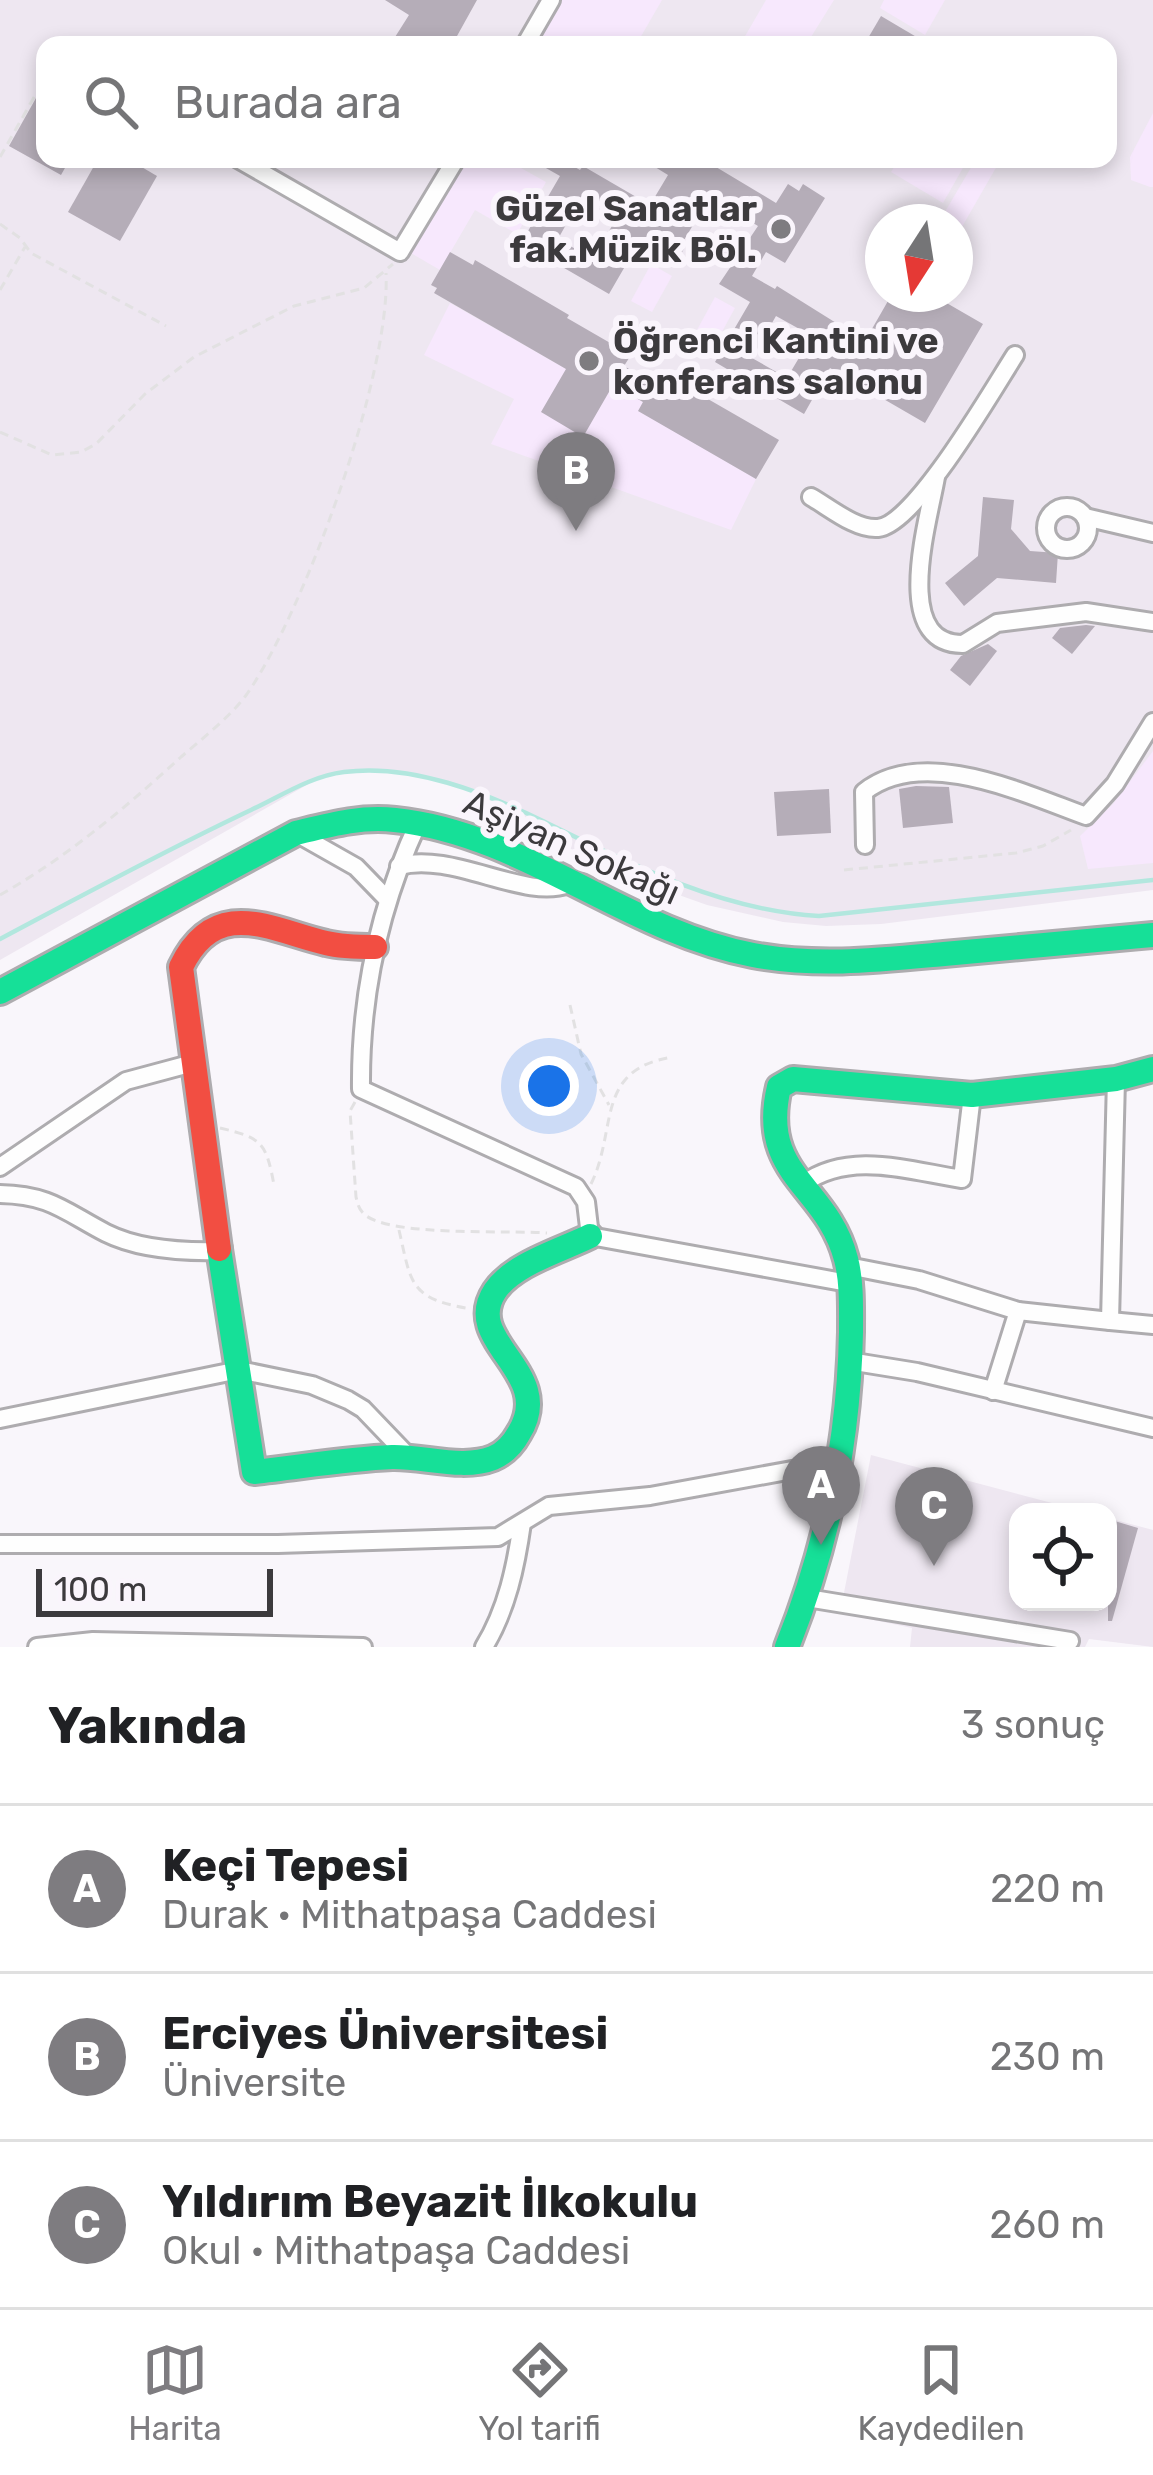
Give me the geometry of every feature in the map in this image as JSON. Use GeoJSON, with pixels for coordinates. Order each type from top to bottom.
{"type":"FeatureCollection","features":[{"type":"Feature","properties":{"kind":"street"},"geometry":{"type":"LineString","coordinates":[[530,36],[551,0]]}},
{"type":"Feature","properties":{"kind":"street"},"geometry":{"type":"LineString","coordinates":[[254,168],[400,252],[451,168]]}},
{"type":"Feature","properties":{"kind":"street"},"geometry":{"type":"LineString","coordinates":[[811,497],[861,525],[883,527],[896,521],[936,477],[1015,355]]}},
{"type":"Feature","properties":{"kind":"street"},"geometry":{"type":"LineString","coordinates":[[936,477],[919,602],[926,622],[940,639],[963,644],[997,623],[1086,612],[1153,622]]}},
{"type":"Feature","properties":{"kind":"street"},"geometry":{"type":"LineString","coordinates":[[1084,517],[1153,533]]}},
{"type":"Feature","properties":{"kind":"street"},"geometry":{"type":"LineString","coordinates":[[865,844],[864,792],[884,780],[913,774],[982,778],[1086,816],[1122,773],[1153,722]]}},
{"type":"Feature","properties":{"kind":"street","name":"Aşiyan Sokağı"},"geometry":{"type":"LineString","coordinates":[[0,992],[296,832],[349,817],[419,821],[496,850],[696,941],[753,956],[831,964],[1153,934]]}},
{"type":"Feature","properties":{"kind":"street"},"geometry":{"type":"LineString","coordinates":[[419,821],[399,866],[374,947],[363,1018],[361,1089],[572,1184],[584,1196],[590,1236]]}},
{"type":"Feature","properties":{"kind":"street"},"geometry":{"type":"LineString","coordinates":[[296,832],[356,867],[388,900]]}},
{"type":"Feature","properties":{"kind":"street"},"geometry":{"type":"LineString","coordinates":[[399,866],[430,862],[546,888],[568,884]]}},
{"type":"Feature","properties":{"kind":"street"},"geometry":{"type":"LineString","coordinates":[[374,947],[326,943],[260,920],[227,926],[204,938],[184,958],[180,976],[254,1472],[409,1457],[484,1461],[503,1453],[519,1433],[530,1405],[529,1388],[490,1331],[487,1312],[499,1285],[590,1236],[919,1280],[1018,1311],[1153,1324]]}},
{"type":"Feature","properties":{"kind":"street"},"geometry":{"type":"LineString","coordinates":[[0,1168],[125,1081],[193,1063]]}},
{"type":"Feature","properties":{"kind":"street"},"geometry":{"type":"LineString","coordinates":[[787,1647],[821,1545],[850,1379],[848,1274],[830,1219],[782,1161],[773,1140],[773,1105],[779,1087],[788,1080],[972,1095],[1116,1079],[1153,1069]]}},
{"type":"Feature","properties":{"kind":"street"},"geometry":{"type":"LineString","coordinates":[[1110,1321],[1116,1079]]}},
{"type":"Feature","properties":{"kind":"street"},"geometry":{"type":"LineString","coordinates":[[803,1184],[835,1167],[858,1165],[962,1179],[972,1095]]}},
{"type":"Feature","properties":{"kind":"street"},"geometry":{"type":"LineString","coordinates":[[0,1194],[51,1201],[109,1234],[143,1245],[220,1251]]}},
{"type":"Feature","properties":{"kind":"street"},"geometry":{"type":"LineString","coordinates":[[993,1391],[1018,1311]]}},
{"type":"Feature","properties":{"kind":"street"},"geometry":{"type":"LineString","coordinates":[[849,1361],[917,1372],[1153,1428]]}},
{"type":"Feature","properties":{"kind":"street"},"geometry":{"type":"LineString","coordinates":[[0,1419],[239,1370],[312,1385],[348,1400],[363,1409],[409,1457]]}},
{"type":"Feature","properties":{"kind":"street"},"geometry":{"type":"LineString","coordinates":[[0,1544],[498,1538],[549,1506],[650,1496],[836,1462]]}},
{"type":"Feature","properties":{"kind":"street"},"geometry":{"type":"LineString","coordinates":[[484,1647],[496,1628],[509,1588],[521,1523]]}},
{"type":"Feature","properties":{"kind":"street"},"geometry":{"type":"LineString","coordinates":[[807,1598],[1070,1641]]}},
{"type":"Feature","properties":{"kind":"street"},"geometry":{"type":"LineString","coordinates":[[38,1647],[93,1641],[363,1647]]}},
{"type":"Feature","properties":{"kind":"path"},"geometry":{"type":"LineString","coordinates":[[0,157],[36,95]]}},
{"type":"Feature","properties":{"kind":"path"},"geometry":{"type":"LineString","coordinates":[[0,224],[31,253],[166,326]]}},
{"type":"Feature","properties":{"kind":"path"},"geometry":{"type":"LineString","coordinates":[[0,290],[26,245]]}},
{"type":"Feature","properties":{"kind":"path"},"geometry":{"type":"LineString","coordinates":[[0,432],[52,455],[81,452],[194,357],[271,315],[316,298],[364,288],[386,272],[382,347],[343,474],[275,647],[244,698],[84,842],[0,896]]}},
{"type":"Feature","properties":{"kind":"path"},"geometry":{"type":"LineString","coordinates":[[844,870],[1030,850],[1056,840],[1086,816]]}},
{"type":"Feature","properties":{"kind":"path"},"geometry":{"type":"LineString","coordinates":[[570,1005],[581,1054],[609,1107]]}},
{"type":"Feature","properties":{"kind":"path"},"geometry":{"type":"LineString","coordinates":[[584,1196],[603,1155],[615,1091],[628,1075],[648,1063],[673,1057]]}},
{"type":"Feature","properties":{"kind":"path"},"geometry":{"type":"LineString","coordinates":[[361,1089],[350,1111],[357,1203],[369,1218],[398,1229],[547,1233]]}},
{"type":"Feature","properties":{"kind":"path"},"geometry":{"type":"LineString","coordinates":[[202,1124],[258,1140],[268,1156],[274,1185]]}},
{"type":"Feature","properties":{"kind":"path"},"geometry":{"type":"LineString","coordinates":[[398,1229],[409,1276],[422,1295],[437,1303],[487,1312]]}},
{"type":"Feature","properties":{"kind":"shaded area"},"geometry":{"type":"Polygon","coordinates":[[[0,0],[1153,0],[1153,890],[881,924],[783,922],[707,905],[634,879],[457,786],[365,769],[319,778],[0,960],[0,0]]]}},
{"type":"Feature","properties":{"kind":"shaded area"},"geometry":{"type":"Polygon","coordinates":[[[540,0],[662,0],[641,36],[518,36],[540,0]]]}},
{"type":"Feature","properties":{"kind":"shaded area"},"geometry":{"type":"Polygon","coordinates":[[[766,0],[834,0],[812,36],[745,36],[766,0]]]}},
{"type":"Feature","properties":{"kind":"shaded area"},"geometry":{"type":"Polygon","coordinates":[[[884,0],[945,0],[925,35],[880,8],[884,0]]]}},
{"type":"Feature","properties":{"kind":"shaded area"},"geometry":{"type":"Polygon","coordinates":[[[1153,113],[1150,187],[1131,180],[1130,157],[1153,113]]]}},
{"type":"Feature","properties":{"kind":"shaded area"},"geometry":{"type":"Polygon","coordinates":[[[451,168],[521,168],[546,182],[517,234],[475,210],[440,270],[404,249],[451,168]]]}},
{"type":"Feature","properties":{"kind":"shaded area"},"geometry":{"type":"Polygon","coordinates":[[[893,168],[963,168],[943,203],[891,172],[893,168]]]}},
{"type":"Feature","properties":{"kind":"shaded area"},"geometry":{"type":"Polygon","coordinates":[[[971,168],[996,168],[973,208],[973,204],[950,204],[971,168]]]}},
{"type":"Feature","properties":{"kind":"shaded area"},"geometry":{"type":"Polygon","coordinates":[[[651,264],[672,276],[652,312],[631,301],[651,264]]]}},
{"type":"Feature","properties":{"kind":"shaded area"},"geometry":{"type":"Polygon","coordinates":[[[715,297],[735,308],[712,350],[692,339],[715,297]]]}},
{"type":"Feature","properties":{"kind":"shaded area"},"geometry":{"type":"Polygon","coordinates":[[[450,303],[566,369],[582,436],[613,385],[643,402],[639,411],[756,479],[731,530],[491,444],[514,399],[424,355],[450,303]]]}},
{"type":"Feature","properties":{"kind":"shaded area"},"geometry":{"type":"Polygon","coordinates":[[[1153,751],[1153,863],[1088,869],[1080,836],[1113,804],[1153,751]]]}},
{"type":"Feature","properties":{"kind":"shaded area"},"geometry":{"type":"Polygon","coordinates":[[[871,1455],[1052,1503],[1009,1503],[1009,1611],[1117,1611],[1117,1520],[1153,1530],[1153,1647],[1089,1639],[1085,1647],[910,1647],[912,1628],[840,1613],[871,1455]]]}},
{"type":"Feature","properties":{"kind":"building"},"geometry":{"type":"Polygon","coordinates":[[[385,0],[477,0],[457,36],[396,36],[409,15],[385,0]]]}},
{"type":"Feature","properties":{"kind":"building"},"geometry":{"type":"Polygon","coordinates":[[[881,16],[915,36],[869,36],[881,16]]]}},
{"type":"Feature","properties":{"kind":"building"},"geometry":{"type":"Polygon","coordinates":[[[36,98],[36,161],[9,146],[36,98]]]}},
{"type":"Feature","properties":{"kind":"building"},"geometry":{"type":"Polygon","coordinates":[[[93,168],[143,168],[157,176],[120,241],[68,212],[93,168]]]}},
{"type":"Feature","properties":{"kind":"building"},"geometry":{"type":"Polygon","coordinates":[[[546,168],[586,168],[650,205],[668,175],[657,168],[718,168],[776,203],[788,184],[799,191],[803,184],[825,198],[785,263],[766,252],[752,276],[777,286],[865,341],[882,312],[962,312],[983,324],[925,423],[830,368],[804,414],[715,362],[750,302],[719,284],[758,226],[710,197],[681,245],[685,247],[678,259],[642,237],[609,294],[521,243],[560,176],[546,168]],[[582,196],[558,239],[593,259],[617,217],[582,196]],[[776,316],[752,358],[787,378],[812,336],[776,316]]]}},
{"type":"Feature","properties":{"kind":"building","name":"Öğrenci Kantini ve konferans salonu"},"geometry":{"type":"Polygon","coordinates":[[[450,252],[473,265],[475,260],[631,355],[624,366],[654,384],[661,372],[779,440],[756,479],[638,411],[643,402],[613,385],[583,437],[541,412],[566,369],[434,293],[437,288],[431,285],[450,252]]]}},
{"type":"Feature","properties":{"kind":"building"},"geometry":{"type":"Polygon","coordinates":[[[983,497],[1014,500],[1011,529],[1030,551],[1058,553],[1056,583],[997,578],[964,606],[945,583],[978,556],[983,497]]]}},
{"type":"Feature","properties":{"kind":"building"},"geometry":{"type":"Polygon","coordinates":[[[1095,626],[1072,654],[1052,638],[1060,628],[1095,626]]]}},
{"type":"Feature","properties":{"kind":"building"},"geometry":{"type":"Polygon","coordinates":[[[988,644],[997,651],[970,686],[950,670],[961,656],[988,644]]]}},
{"type":"Feature","properties":{"kind":"building"},"geometry":{"type":"Polygon","coordinates":[[[949,787],[953,823],[903,828],[899,789],[949,787]]]}},
{"type":"Feature","properties":{"kind":"building"},"geometry":{"type":"Polygon","coordinates":[[[829,789],[831,833],[777,836],[774,792],[829,789]]]}},
{"type":"Feature","properties":{"kind":"building"},"geometry":{"type":"Polygon","coordinates":[[[1117,1522],[1138,1528],[1117,1603],[1117,1522]]]}},
{"type":"Feature","properties":{"kind":"waterway"},"geometry":{"type":"LineString","coordinates":[[0,939],[296,787],[332,774],[369,770],[421,776],[473,791],[678,883],[783,912],[819,916],[1153,880]]}},
{"type":"Feature","properties":{"kind":"traffic: fast"},"geometry":{"type":"LineString","coordinates":[[0,992],[296,833],[370,819],[442,829],[487,843],[661,926],[706,943],[777,959],[872,960],[1153,935]]}},
{"type":"Feature","properties":{"kind":"traffic: fast"},"geometry":{"type":"LineString","coordinates":[[787,1647],[814,1571],[833,1492],[846,1413],[851,1304],[848,1268],[837,1234],[786,1161],[778,1141],[779,1087],[793,1079],[972,1095],[1116,1079],[1153,1069]]}},
{"type":"Feature","properties":{"kind":"traffic: fast"},"geometry":{"type":"LineString","coordinates":[[219,1249],[254,1472],[392,1457],[469,1463],[501,1454],[517,1437],[527,1411],[519,1375],[490,1326],[488,1309],[495,1291],[526,1265],[590,1236]]}},
{"type":"Feature","properties":{"kind":"traffic: jam"},"geometry":{"type":"LineString","coordinates":[[219,1249],[181,967],[195,945],[228,924],[247,923],[326,943],[375,947]]}},
{"type":"Feature","properties":{"kind":"place","name":"Güzel Sanatlar fak.Müzik Böl."},"geometry":{"type":"Point","coordinates":[781,229]}},
{"type":"Feature","properties":{"kind":"place","name":"Öğrenci Kantini ve konferans salonu"},"geometry":{"type":"Point","coordinates":[589,361]}},
{"type":"Feature","properties":{"kind":"place","name":"Erciyes Üniversitesi"},"geometry":{"type":"Point","coordinates":[576,531]}},
{"type":"Feature","properties":{"kind":"place","name":"Keçi Tepesi"},"geometry":{"type":"Point","coordinates":[821,1545]}},
{"type":"Feature","properties":{"kind":"place","name":"Yıldırım Beyazit İlkokulu"},"geometry":{"type":"Point","coordinates":[934,1566]}}]}
